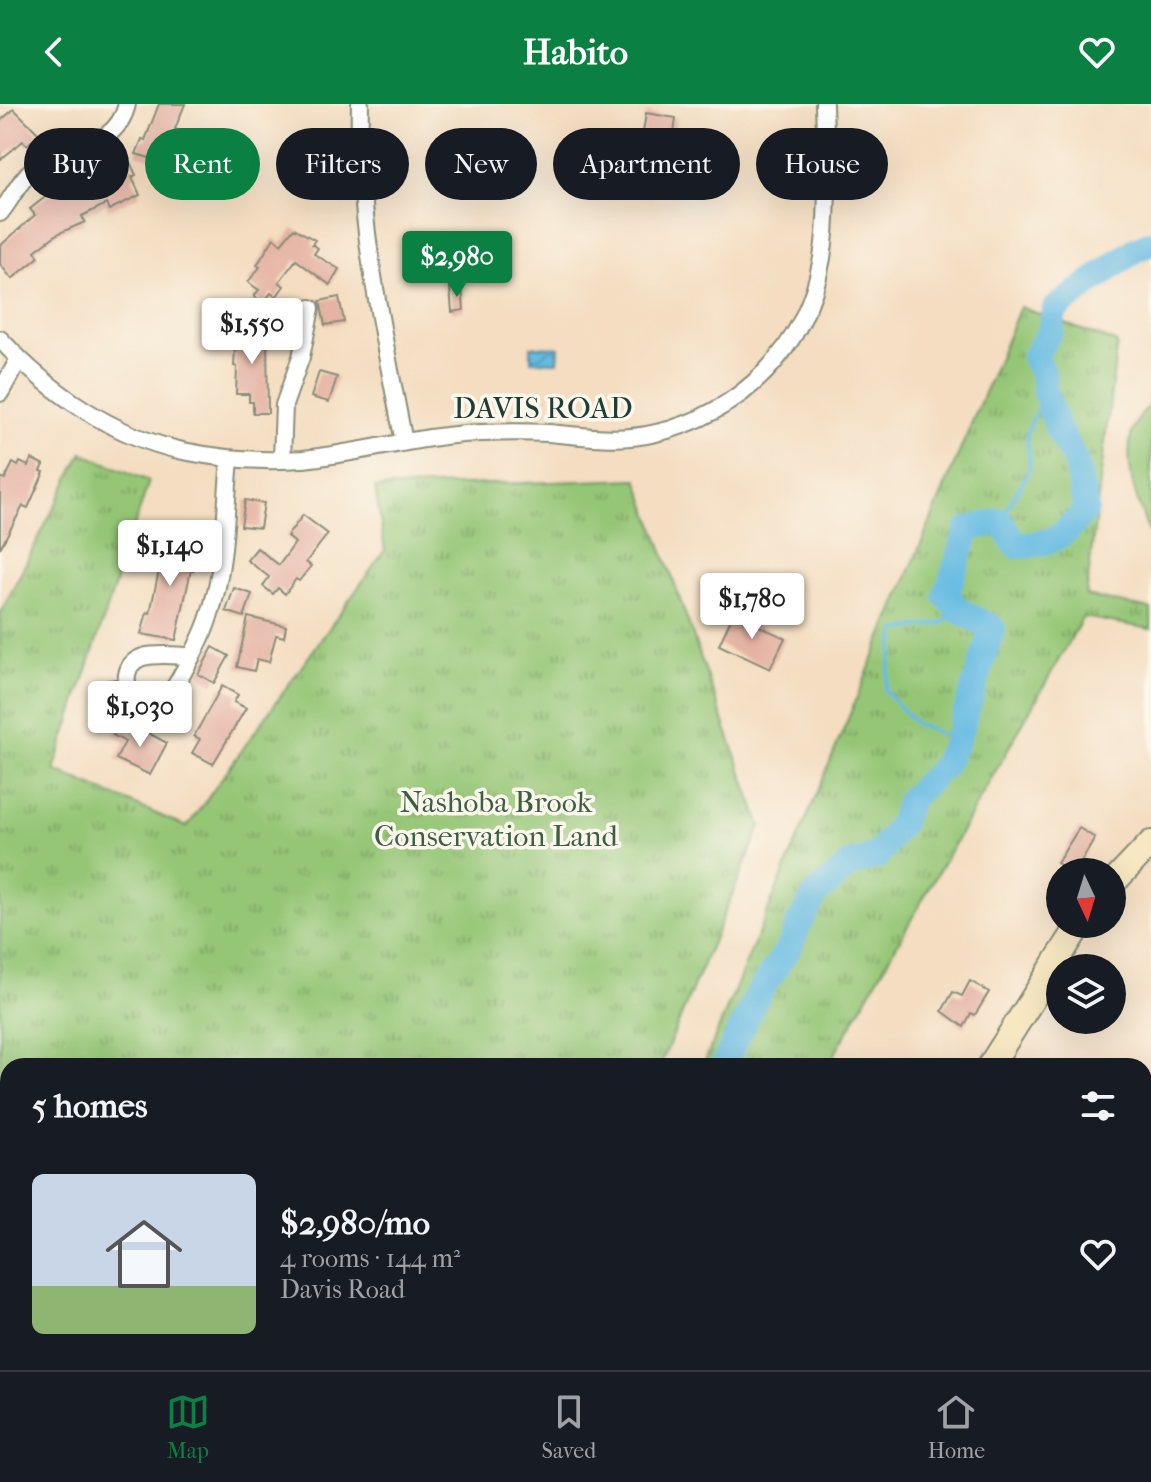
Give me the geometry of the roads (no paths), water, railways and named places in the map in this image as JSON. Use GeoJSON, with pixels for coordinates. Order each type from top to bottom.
{"type":"FeatureCollection","features":[{"type":"Feature","properties":{"kind":"main road"},"geometry":{"type":"LineString","coordinates":[[1126,869],[1151,843]]}},
{"type":"Feature","properties":{"kind":"main road"},"geometry":{"type":"LineString","coordinates":[[995,1058],[1071,938]]}},
{"type":"Feature","properties":{"kind":"street"},"geometry":{"type":"LineString","coordinates":[[0,213],[35,167],[107,137],[123,117],[127,104]]}},
{"type":"Feature","properties":{"kind":"street"},"geometry":{"type":"LineString","coordinates":[[360,104],[363,209],[368,253],[404,442]]}},
{"type":"Feature","properties":{"kind":"street","name":"DAVIS ROAD"},"geometry":{"type":"LineString","coordinates":[[0,339],[19,359],[78,406],[128,433],[180,450],[230,459],[317,457],[404,442],[495,432],[606,439],[656,433],[692,421],[726,404],[747,389],[782,353],[808,309],[820,273],[827,236],[824,104]]}},
{"type":"Feature","properties":{"kind":"street"},"geometry":{"type":"LineString","coordinates":[[282,460],[284,405],[301,357],[311,308]]}},
{"type":"Feature","properties":{"kind":"street"},"geometry":{"type":"LineString","coordinates":[[0,393],[19,359]]}},
{"type":"Feature","properties":{"kind":"street"},"geometry":{"type":"LineString","coordinates":[[192,656],[210,615],[221,564],[230,459]]}},
{"type":"Feature","properties":{"kind":"water"},"geometry":{"type":"Polygon","coordinates":[[[531,346],[559,347],[558,362],[531,361],[531,346]]]}},
{"type":"Feature","properties":{"kind":"waterway"},"geometry":{"type":"LineString","coordinates":[[727,1058],[758,994],[790,946],[816,894],[849,865],[877,856],[901,823],[910,799],[942,768],[957,740],[993,628],[960,611],[946,595],[968,529],[1000,521],[1017,546],[1041,543],[1064,533],[1086,509],[1076,462],[1057,427],[1045,391],[1043,374],[1034,357],[1050,331],[1055,309],[1135,250],[1151,243]]}},
{"type":"Feature","properties":{"kind":"waterway"},"geometry":{"type":"LineString","coordinates":[[1000,521],[1030,469],[1027,432],[1045,391]]}},
{"type":"Feature","properties":{"kind":"waterway"},"geometry":{"type":"LineString","coordinates":[[957,740],[916,724],[885,691],[896,631],[942,623],[960,611]]}},
{"type":"Feature","properties":{"kind":"park label","name":"Nashoba Brook Conservation Land"},"geometry":{"type":"Point","coordinates":[496,819]}}]}
